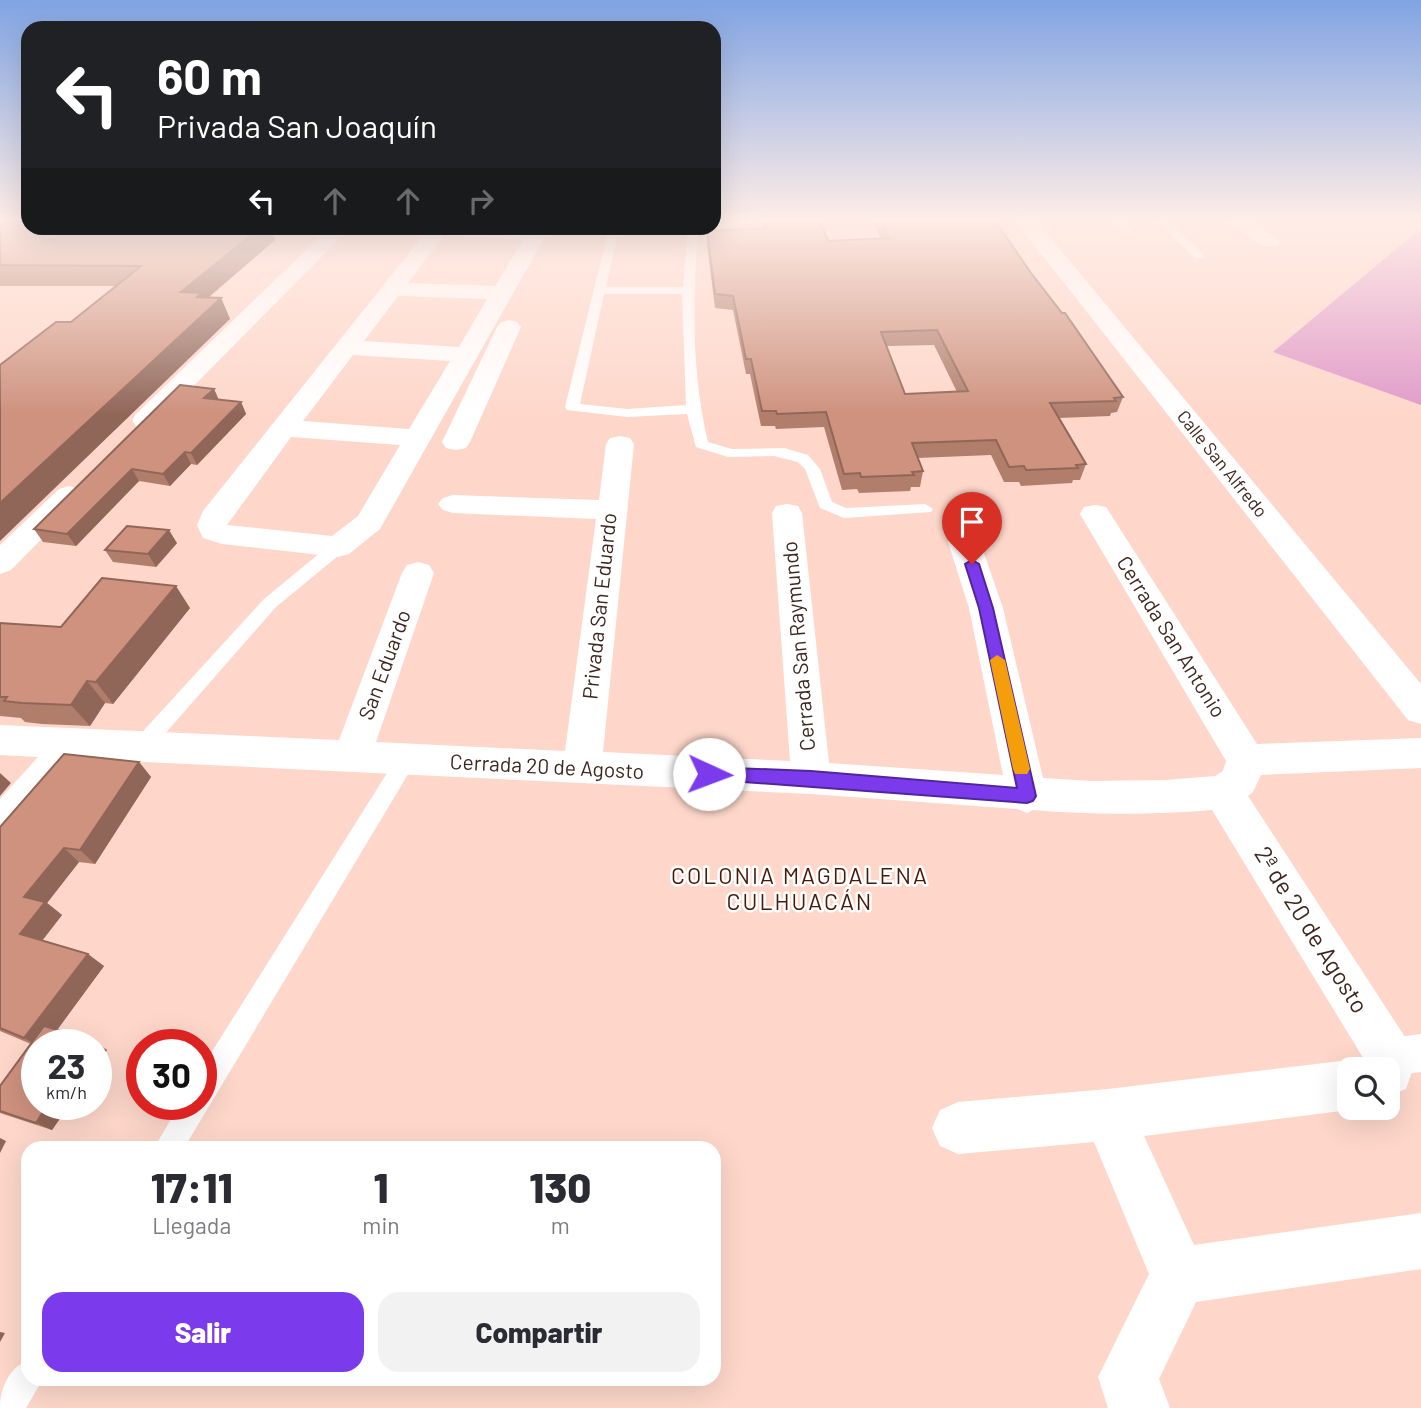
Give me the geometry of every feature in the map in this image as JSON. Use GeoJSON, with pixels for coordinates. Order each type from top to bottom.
{"type":"FeatureCollection","features":[{"type":"Feature","properties":{"kind":"street"},"geometry":{"type":"LineString","coordinates":[[127,439],[284,284]]}},
{"type":"Feature","properties":{"kind":"street"},"geometry":{"type":"LineString","coordinates":[[398,284],[214,518],[214,531],[338,547],[369,522],[508,284]]}},
{"type":"Feature","properties":{"kind":"street"},"geometry":{"type":"LineString","coordinates":[[456,442],[521,284]]}},
{"type":"Feature","properties":{"kind":"street","name":"Calle San Alfredo"},"geometry":{"type":"LineString","coordinates":[[1076,284],[1421,710]]}},
{"type":"Feature","properties":{"kind":"street"},"geometry":{"type":"LineString","coordinates":[[394,289],[502,293]]}},
{"type":"Feature","properties":{"kind":"street"},"geometry":{"type":"LineString","coordinates":[[349,347],[468,355]]}},
{"type":"Feature","properties":{"kind":"street"},"geometry":{"type":"LineString","coordinates":[[283,428],[417,438]]}},
{"type":"Feature","properties":{"kind":"street","name":"Privada San Eduardo"},"geometry":{"type":"LineString","coordinates":[[582,768],[620,444]]}},
{"type":"Feature","properties":{"kind":"street"},"geometry":{"type":"LineString","coordinates":[[0,564],[88,477]]}},
{"type":"Feature","properties":{"kind":"street"},"geometry":{"type":"LineString","coordinates":[[453,503],[611,510]]}},
{"type":"Feature","properties":{"kind":"street","name":"Cerrada San Raymundo"},"geometry":{"type":"LineString","coordinates":[[787,513],[811,778]]}},
{"type":"Feature","properties":{"kind":"street","name":"Cerrada San Antonio"},"geometry":{"type":"LineString","coordinates":[[1096,514],[1235,776]]}},
{"type":"Feature","properties":{"kind":"street"},"geometry":{"type":"LineString","coordinates":[[964,542],[986,608],[1027,796]]}},
{"type":"Feature","properties":{"kind":"street","name":"San Eduardo"},"geometry":{"type":"LineString","coordinates":[[352,757],[418,573]]}},
{"type":"Feature","properties":{"kind":"street","name":"Cerrada 20 de Agosto"},"geometry":{"type":"LineString","coordinates":[[0,740],[811,778],[1027,796],[1104,798],[1235,776],[1421,753]]}},
{"type":"Feature","properties":{"kind":"street"},"geometry":{"type":"LineString","coordinates":[[0,827],[73,744]]}},
{"type":"Feature","properties":{"kind":"street","name":"2ª de 20 de Agosto"},"geometry":{"type":"LineString","coordinates":[[1235,776],[1398,1057]]}},
{"type":"Feature","properties":{"kind":"street"},"geometry":{"type":"LineString","coordinates":[[958,1128],[1108,1115],[1337,1086]]}},
{"type":"Feature","properties":{"kind":"street"},"geometry":{"type":"LineString","coordinates":[[1108,1115],[1179,1276]]}},
{"type":"Feature","properties":{"kind":"street"},"geometry":{"type":"LineString","coordinates":[[1179,1276],[1421,1241]]}},
{"type":"Feature","properties":{"kind":"street"},"geometry":{"type":"LineString","coordinates":[[1139,1408],[1128,1377],[1179,1276]]}},
{"type":"Feature","properties":{"kind":"lane"},"geometry":{"type":"LineString","coordinates":[[601,284],[572,407],[627,412],[693,409]]}},
{"type":"Feature","properties":{"kind":"lane"},"geometry":{"type":"LineString","coordinates":[[689,284],[693,409],[701,443],[730,453],[791,453],[804,459],[812,468],[826,505],[844,513],[925,509]]}},
{"type":"Feature","properties":{"kind":"lane"},"geometry":{"type":"LineString","coordinates":[[599,290],[688,292]]}},
{"type":"Feature","properties":{"kind":"lane"},"geometry":{"type":"LineString","coordinates":[[142,746],[270,603],[338,547]]}},
{"type":"Feature","properties":{"kind":"lane"},"geometry":{"type":"LineString","coordinates":[[217,1068],[406,760]]}},
{"type":"Feature","properties":{"kind":"lane"},"geometry":{"type":"LineString","coordinates":[[172,1141],[185,1120]]}},
{"type":"Feature","properties":{"kind":"lane"},"geometry":{"type":"LineString","coordinates":[[8,1408],[22,1386]]}},
{"type":"Feature","properties":{"kind":"shaded area"},"geometry":{"type":"Polygon","coordinates":[[[1355,284],[1421,284],[1421,405],[1273,352],[1355,284]]]}},
{"type":"Feature","properties":{"kind":"building"},"geometry":{"type":"Polygon","coordinates":[[[119,284],[191,284],[181,292],[202,293],[197,297],[221,298],[0,503],[0,365],[56,322],[71,322],[119,284]]]}},
{"type":"Feature","properties":{"kind":"building"},"geometry":{"type":"Polygon","coordinates":[[[714,284],[1039,284],[1062,313],[1065,313],[1123,397],[1114,398],[1116,401],[1050,403],[1086,464],[1076,465],[1078,468],[1026,470],[1024,466],[1009,467],[996,440],[912,443],[923,471],[912,472],[914,475],[861,477],[860,473],[844,474],[826,412],[777,414],[776,411],[762,411],[751,359],[746,359],[733,296],[715,294],[714,284]],[[937,330],[881,332],[905,394],[968,391],[937,330]]]}},
{"type":"Feature","properties":{"kind":"building"},"geometry":{"type":"Polygon","coordinates":[[[180,385],[214,389],[204,398],[241,402],[191,453],[185,452],[163,474],[132,469],[67,534],[34,529],[180,385]]]}},
{"type":"Feature","properties":{"kind":"building"},"geometry":{"type":"Polygon","coordinates":[[[127,526],[169,530],[148,554],[105,550],[127,526]]]}},
{"type":"Feature","properties":{"kind":"building"},"geometry":{"type":"Polygon","coordinates":[[[102,578],[176,586],[96,682],[87,681],[71,705],[4,701],[7,697],[0,697],[0,623],[61,627],[102,578]]]}},
{"type":"Feature","properties":{"kind":"building"},"geometry":{"type":"Polygon","coordinates":[[[64,754],[139,762],[80,850],[64,848],[24,897],[45,902],[20,934],[88,954],[31,1029],[21,1029],[21,1037],[0,1028],[0,827],[64,754]]]}},
{"type":"Feature","properties":{"kind":"building"},"geometry":{"type":"Polygon","coordinates":[[[21,1057],[21,1118],[0,1111],[0,1086],[21,1057]]]}},
{"type":"Feature","properties":{"kind":"slow traffic"},"geometry":{"type":"LineString","coordinates":[[997,660],[1021,769]]}},
{"type":"Feature","properties":{"kind":"district","name":"COLONIA MAGDALENA CULHUACÁN"},"geometry":{"type":"Point","coordinates":[800,889]}},
{"type":"Feature","properties":{"kind":"route"},"geometry":{"type":"LineString","coordinates":[[709,774],[811,778],[1027,796],[986,608],[972,564]]}}]}
